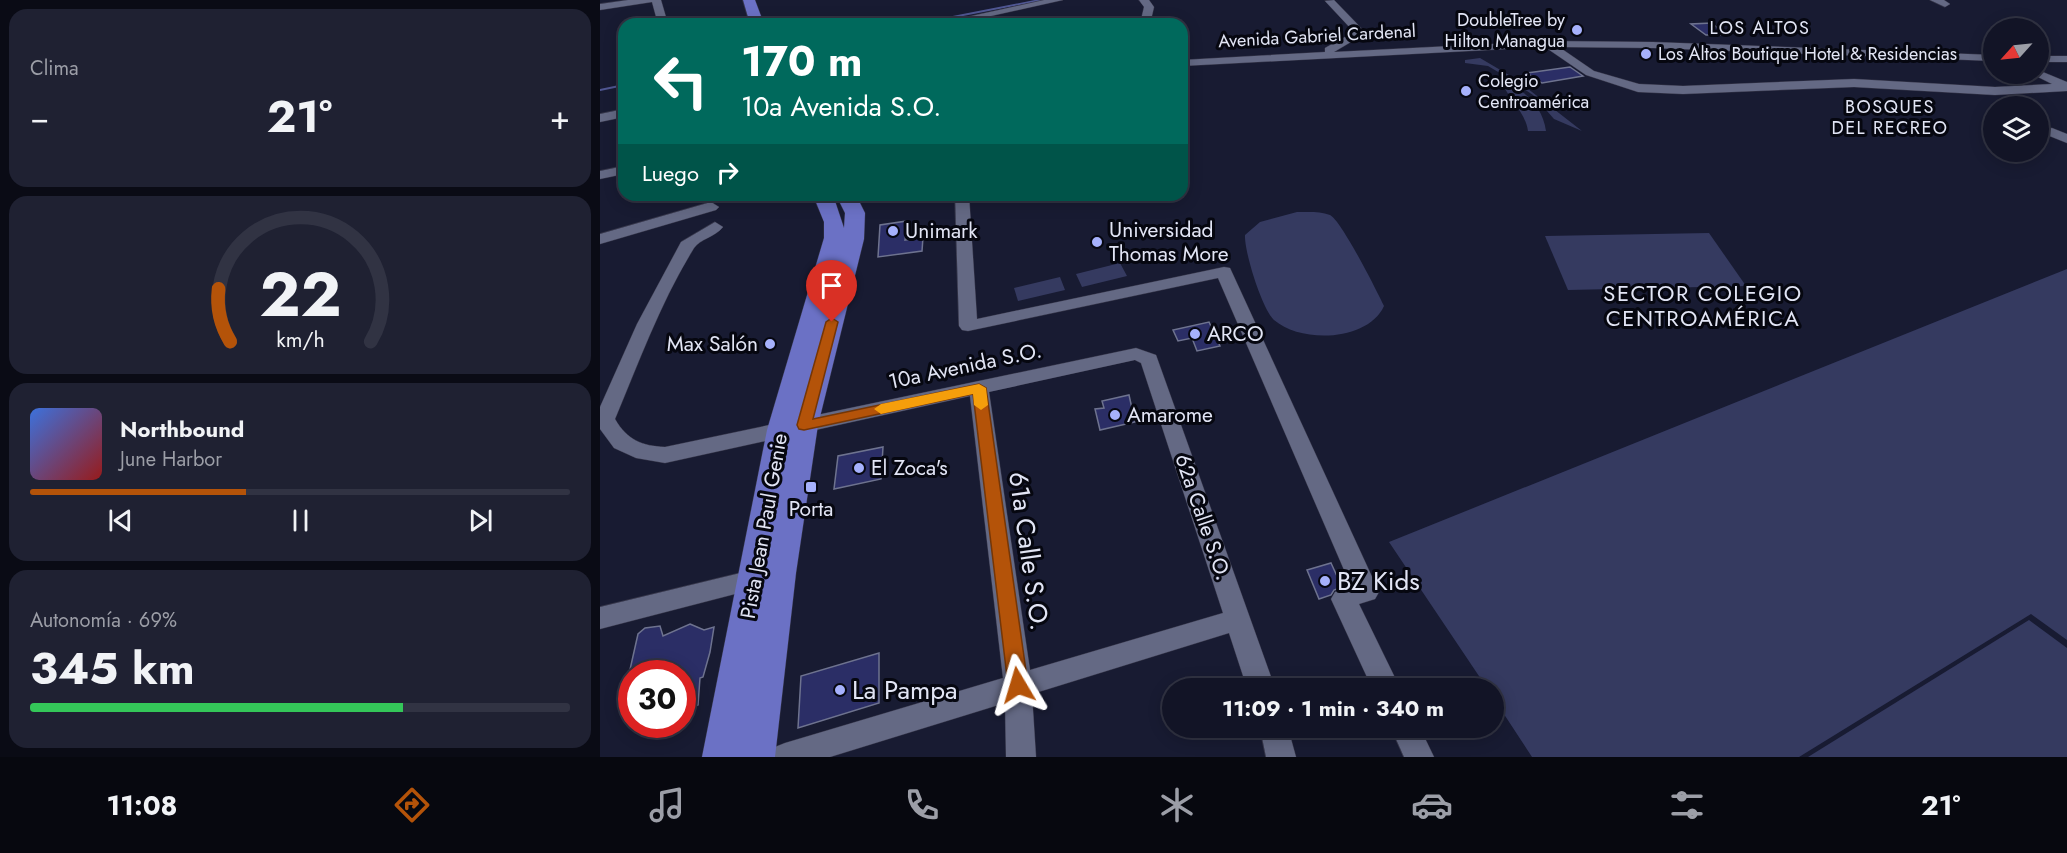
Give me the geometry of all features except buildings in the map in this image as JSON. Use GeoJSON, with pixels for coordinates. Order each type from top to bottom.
{"type":"FeatureCollection","features":[{"type":"Feature","properties":{"kind":"main road"},"geometry":{"type":"LineString","coordinates":[[736,0],[742,18]]}},
{"type":"Feature","properties":{"kind":"main road"},"geometry":{"type":"LineString","coordinates":[[749,0],[755,18]]}},
{"type":"Feature","properties":{"kind":"main road","name":"Pista Jean Paul Genie"},"geometry":{"type":"LineString","coordinates":[[721,757],[767,577],[793,428],[834,238],[832,201]]}},
{"type":"Feature","properties":{"kind":"main road","name":"Pista Jean Paul Genie"},"geometry":{"type":"LineString","coordinates":[[756,757],[767,577]]}},
{"type":"Feature","properties":{"kind":"street"},"geometry":{"type":"LineString","coordinates":[[600,7],[649,0]]}},
{"type":"Feature","properties":{"kind":"street"},"geometry":{"type":"LineString","coordinates":[[656,0],[661,18]]}},
{"type":"Feature","properties":{"kind":"street"},"geometry":{"type":"LineString","coordinates":[[970,18],[1058,0]]}},
{"type":"Feature","properties":{"kind":"street"},"geometry":{"type":"LineString","coordinates":[[1144,0],[1149,7],[1146,18]]}},
{"type":"Feature","properties":{"kind":"street"},"geometry":{"type":"LineString","coordinates":[[1935,0],[1946,4]]}},
{"type":"Feature","properties":{"kind":"street"},"geometry":{"type":"LineString","coordinates":[[1329,54],[1331,49],[1361,33],[1330,1]]}},
{"type":"Feature","properties":{"kind":"street"},"geometry":{"type":"LineString","coordinates":[[1548,44],[1566,59],[1590,73],[1638,88],[1683,90],[1854,83],[1995,91],[2067,87],[2049,78]]}},
{"type":"Feature","properties":{"kind":"street","name":"Avenida Gabriel Cardenal"},"geometry":{"type":"LineString","coordinates":[[1188,63],[1548,44],[1653,45],[1983,58]]}},
{"type":"Feature","properties":{"kind":"street"},"geometry":{"type":"LineString","coordinates":[[2049,59],[2067,59]]}},
{"type":"Feature","properties":{"kind":"street"},"geometry":{"type":"LineString","coordinates":[[600,118],[618,114]]}},
{"type":"Feature","properties":{"kind":"street"},"geometry":{"type":"LineString","coordinates":[[2067,128],[2052,132],[2067,139]]}},
{"type":"Feature","properties":{"kind":"street"},"geometry":{"type":"LineString","coordinates":[[600,175],[618,171]]}},
{"type":"Feature","properties":{"kind":"street"},"geometry":{"type":"LineString","coordinates":[[962,201],[968,327],[1224,272],[1366,592],[1344,599],[1381,678]]}},
{"type":"Feature","properties":{"kind":"street"},"geometry":{"type":"LineString","coordinates":[[600,239],[711,207]]}},
{"type":"Feature","properties":{"kind":"street"},"geometry":{"type":"LineString","coordinates":[[606,413],[646,324],[689,242],[705,235],[715,226]]}},
{"type":"Feature","properties":{"kind":"street","name":"10a Avenida S.O."},"geometry":{"type":"LineString","coordinates":[[606,413],[610,431],[622,444],[638,453],[665,455],[1136,354]]}},
{"type":"Feature","properties":{"kind":"street","name":"62a Calle S.O."},"geometry":{"type":"LineString","coordinates":[[1136,354],[1149,359],[1258,678]]}},
{"type":"Feature","properties":{"kind":"street","name":"61a Calle S.O."},"geometry":{"type":"LineString","coordinates":[[979,388],[1018,685],[1021,757]]}},
{"type":"Feature","properties":{"kind":"street"},"geometry":{"type":"LineString","coordinates":[[600,618],[767,577]]}},
{"type":"Feature","properties":{"kind":"street"},"geometry":{"type":"LineString","coordinates":[[785,757],[1238,619]]}},
{"type":"Feature","properties":{"kind":"street"},"geometry":{"type":"LineString","coordinates":[[1276,738],[1281,757]]}},
{"type":"Feature","properties":{"kind":"street"},"geometry":{"type":"LineString","coordinates":[[1410,738],[1419,757]]}},
{"type":"Feature","properties":{"kind":"shaded area"},"geometry":{"type":"Polygon","coordinates":[[[1480,58],[1514,78],[1582,131],[1554,119],[1533,95],[1488,66],[1465,63],[1465,60],[1480,58]]]}},
{"type":"Feature","properties":{"kind":"shaded area"},"geometry":{"type":"Polygon","coordinates":[[[1500,77],[1524,93],[1536,105],[1546,131],[1528,131],[1523,117],[1500,77]]]}},
{"type":"Feature","properties":{"kind":"shaded area"},"geometry":{"type":"Polygon","coordinates":[[[1297,212],[1318,212],[1330,215],[1350,242],[1384,306],[1376,318],[1364,326],[1334,335],[1301,333],[1286,328],[1269,314],[1247,253],[1245,235],[1260,222],[1297,212]]]}},
{"type":"Feature","properties":{"kind":"shaded area"},"geometry":{"type":"Polygon","coordinates":[[[1709,233],[1746,286],[1568,290],[1545,236],[1709,233]]]}},
{"type":"Feature","properties":{"kind":"shaded area"},"geometry":{"type":"Polygon","coordinates":[[[1120,263],[1127,276],[1082,287],[1076,274],[1120,263]]]}},
{"type":"Feature","properties":{"kind":"shaded area"},"geometry":{"type":"Polygon","coordinates":[[[2067,269],[2067,640],[2031,614],[1799,757],[1532,757],[1504,714],[1504,678],[1480,678],[1389,542],[2067,269]]]}},
{"type":"Feature","properties":{"kind":"shaded area"},"geometry":{"type":"Polygon","coordinates":[[[1060,277],[1065,290],[1018,301],[1014,288],[1060,277]]]}},
{"type":"Feature","properties":{"kind":"shaded area"},"geometry":{"type":"Polygon","coordinates":[[[2029,620],[2067,648],[2067,757],[1808,757],[2029,620]]]}},
{"type":"Feature","properties":{"kind":"waterway"},"geometry":{"type":"LineString","coordinates":[[948,18],[1040,0]]}},
{"type":"Feature","properties":{"kind":"waterway"},"geometry":{"type":"LineString","coordinates":[[600,90],[618,86]]}},
{"type":"Feature","properties":{"kind":"slow traffic"},"geometry":{"type":"LineString","coordinates":[[881,409],[979,388],[981,405]]}},
{"type":"Feature","properties":{"kind":"place","name":"DoubleTree by Hilton Managua"},"geometry":{"type":"Point","coordinates":[1577,30]}},
{"type":"Feature","properties":{"kind":"place","name":"Los Altos Boutique Hotel & Residencias"},"geometry":{"type":"Point","coordinates":[1646,54]}},
{"type":"Feature","properties":{"kind":"place","name":"Colegio Centroamérica"},"geometry":{"type":"Point","coordinates":[1466,91]}},
{"type":"Feature","properties":{"kind":"place","name":"Unimark"},"geometry":{"type":"Point","coordinates":[893,231]}},
{"type":"Feature","properties":{"kind":"place","name":"Universidad Thomas More"},"geometry":{"type":"Point","coordinates":[1097,242]}},
{"type":"Feature","properties":{"kind":"place","name":"ARCO"},"geometry":{"type":"Point","coordinates":[1195,334]}},
{"type":"Feature","properties":{"kind":"place","name":"Max Salón"},"geometry":{"type":"Point","coordinates":[770,344]}},
{"type":"Feature","properties":{"kind":"place","name":"Amarome"},"geometry":{"type":"Point","coordinates":[1115,415]}},
{"type":"Feature","properties":{"kind":"place","name":"El Zoca's"},"geometry":{"type":"Point","coordinates":[859,468]}},
{"type":"Feature","properties":{"kind":"place","name":"Porta"},"geometry":{"type":"Point","coordinates":[811,487]}},
{"type":"Feature","properties":{"kind":"place","name":"BZ Kids"},"geometry":{"type":"Point","coordinates":[1325,581]}},
{"type":"Feature","properties":{"kind":"place","name":"La Pampa"},"geometry":{"type":"Point","coordinates":[840,690]}},
{"type":"Feature","properties":{"kind":"district","name":"LOS ALTOS"},"geometry":{"type":"Point","coordinates":[1760,28]}},
{"type":"Feature","properties":{"kind":"district","name":"BOSQUES DEL RECREO"},"geometry":{"type":"Point","coordinates":[1890,117]}},
{"type":"Feature","properties":{"kind":"district","name":"SECTOR COLEGIO CENTROAMÉRICA"},"geometry":{"type":"Point","coordinates":[1703,306]}},
{"type":"Feature","properties":{"kind":"route"},"geometry":{"type":"LineString","coordinates":[[832,322],[804,425],[979,388],[1018,685]]}}]}
